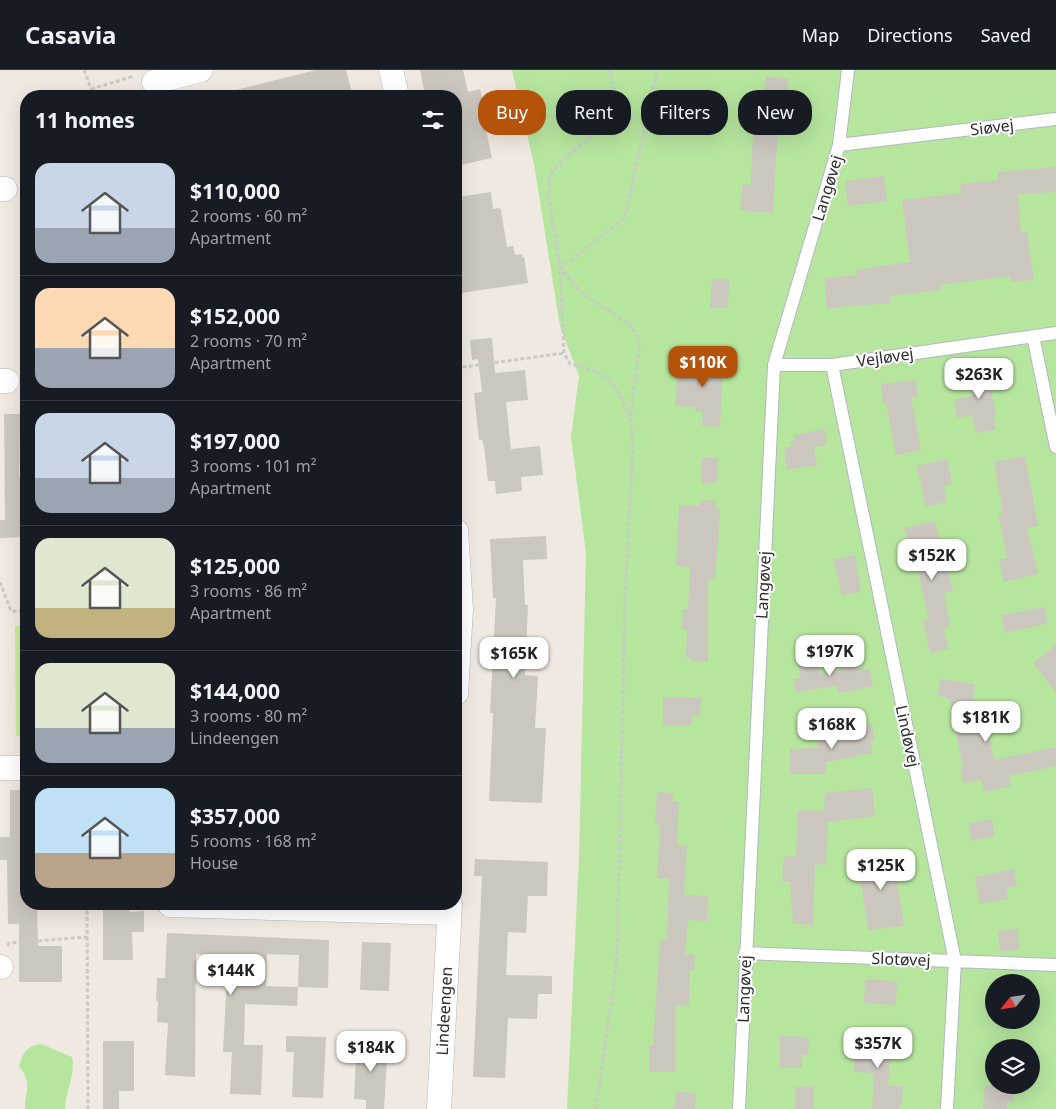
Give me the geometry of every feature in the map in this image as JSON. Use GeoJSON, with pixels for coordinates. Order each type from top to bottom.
{"type":"FeatureCollection","features":[{"type":"Feature","properties":{"kind":"street"},"geometry":{"type":"LineString","coordinates":[[154,82],[201,70]]}},
{"type":"Feature","properties":{"kind":"street"},"geometry":{"type":"LineString","coordinates":[[390,70],[395,90]]}},
{"type":"Feature","properties":{"kind":"street"},"geometry":{"type":"LineString","coordinates":[[0,768],[20,768]]}},
{"type":"Feature","properties":{"kind":"street","name":"Lindeengen"},"geometry":{"type":"LineString","coordinates":[[439,1109],[449,910]]}},
{"type":"Feature","properties":{"kind":"lane","name":"Langøvej"},"geometry":{"type":"LineString","coordinates":[[739,1109],[774,365],[839,145],[848,70]]}},
{"type":"Feature","properties":{"kind":"lane","name":"Siøvej"},"geometry":{"type":"LineString","coordinates":[[839,145],[1056,119]]}},
{"type":"Feature","properties":{"kind":"lane","name":"Vejløvej"},"geometry":{"type":"LineString","coordinates":[[774,365],[832,365],[1056,333]]}},
{"type":"Feature","properties":{"kind":"lane"},"geometry":{"type":"LineString","coordinates":[[1034,336],[1056,448]]}},
{"type":"Feature","properties":{"kind":"lane","name":"Lindøvej"},"geometry":{"type":"LineString","coordinates":[[832,365],[955,961],[947,1109]]}},
{"type":"Feature","properties":{"kind":"lane","name":"Slotøvej"},"geometry":{"type":"LineString","coordinates":[[745,953],[1056,965]]}},
{"type":"Feature","properties":{"kind":"path"},"geometry":{"type":"LineString","coordinates":[[84,70],[91,89],[141,73],[154,82]]}},
{"type":"Feature","properties":{"kind":"path"},"geometry":{"type":"LineString","coordinates":[[609,70],[616,95],[615,109],[607,123],[561,162],[549,176],[549,198],[560,268],[564,353],[570,364],[592,369],[606,376],[617,389],[630,419]]}},
{"type":"Feature","properties":{"kind":"path"},"geometry":{"type":"LineString","coordinates":[[560,268],[625,218],[657,70]]}},
{"type":"Feature","properties":{"kind":"path"},"geometry":{"type":"LineString","coordinates":[[560,268],[582,293],[630,325],[637,336],[639,350],[630,419],[633,443],[625,595],[617,960],[596,1109]]}},
{"type":"Feature","properties":{"kind":"path"},"geometry":{"type":"LineString","coordinates":[[462,367],[564,353]]}},
{"type":"Feature","properties":{"kind":"path"},"geometry":{"type":"LineString","coordinates":[[0,582],[11,611],[20,612]]}},
{"type":"Feature","properties":{"kind":"path"},"geometry":{"type":"LineString","coordinates":[[87,910],[88,1109]]}},
{"type":"Feature","properties":{"kind":"path"},"geometry":{"type":"LineString","coordinates":[[0,967],[9,943],[87,937]]}},
{"type":"Feature","properties":{"kind":"green space"},"geometry":{"type":"Polygon","coordinates":[[[512,70],[1056,70],[1056,1109],[567,1109],[579,858],[586,553],[571,437],[579,376],[560,326],[534,164],[527,135],[546,135],[546,90],[517,90],[512,70]]]}},
{"type":"Feature","properties":{"kind":"green space"},"geometry":{"type":"Polygon","coordinates":[[[15,626],[20,626],[20,736],[16,736],[15,626]]]}},
{"type":"Feature","properties":{"kind":"green space"},"geometry":{"type":"Polygon","coordinates":[[[41,1044],[72,1057],[73,1070],[65,1109],[25,1109],[27,1083],[19,1066],[22,1057],[29,1048],[41,1044]]]}},
{"type":"Feature","properties":{"kind":"building"},"geometry":{"type":"Polygon","coordinates":[[[316,70],[346,70],[351,90],[236,90],[316,70]]]}},
{"type":"Feature","properties":{"kind":"building"},"geometry":{"type":"Polygon","coordinates":[[[420,70],[463,70],[468,92],[480,89],[478,90],[478,135],[487,135],[492,158],[462,165],[462,90],[424,90],[420,70]]]}},
{"type":"Feature","properties":{"kind":"building"},"geometry":{"type":"Polygon","coordinates":[[[766,76],[788,79],[787,90],[765,90],[766,76]]]}},
{"type":"Feature","properties":{"kind":"building"},"geometry":{"type":"Polygon","coordinates":[[[753,135],[778,135],[773,213],[740,210],[743,184],[751,185],[753,135]]]}},
{"type":"Feature","properties":{"kind":"building"},"geometry":{"type":"Polygon","coordinates":[[[1056,167],[1056,192],[1018,194],[1021,233],[1027,232],[1034,280],[1011,282],[1010,276],[940,285],[941,290],[889,296],[891,303],[827,308],[824,278],[857,275],[856,270],[910,262],[902,200],[961,193],[960,184],[999,180],[998,172],[1056,167]]]}},
{"type":"Feature","properties":{"kind":"building"},"geometry":{"type":"Polygon","coordinates":[[[884,176],[887,201],[848,206],[845,181],[884,176]]]}},
{"type":"Feature","properties":{"kind":"building"},"geometry":{"type":"Polygon","coordinates":[[[491,192],[493,209],[499,208],[501,210],[507,247],[513,246],[515,255],[522,254],[522,257],[524,257],[528,283],[462,293],[462,197],[491,192]]]}},
{"type":"Feature","properties":{"kind":"building"},"geometry":{"type":"Polygon","coordinates":[[[712,279],[729,279],[728,308],[710,308],[712,279]]]}},
{"type":"Feature","properties":{"kind":"building"},"geometry":{"type":"Polygon","coordinates":[[[492,338],[495,373],[525,370],[528,400],[506,402],[511,449],[540,446],[543,475],[521,477],[522,491],[496,494],[495,481],[488,481],[484,446],[482,440],[479,440],[474,393],[482,392],[478,359],[472,360],[470,340],[492,338]]]}},
{"type":"Feature","properties":{"kind":"building"},"geometry":{"type":"Polygon","coordinates":[[[704,350],[724,351],[720,427],[702,426],[703,412],[695,412],[696,407],[675,406],[678,370],[698,372],[698,364],[703,364],[704,350]]]}},
{"type":"Feature","properties":{"kind":"building"},"geometry":{"type":"Polygon","coordinates":[[[992,366],[993,382],[990,382],[996,416],[993,416],[996,430],[976,433],[972,415],[957,418],[954,400],[972,396],[968,369],[992,366]]]}},
{"type":"Feature","properties":{"kind":"building"},"geometry":{"type":"Polygon","coordinates":[[[916,380],[918,397],[911,397],[921,450],[896,455],[886,402],[883,403],[881,384],[916,380]]]}},
{"type":"Feature","properties":{"kind":"building"},"geometry":{"type":"Polygon","coordinates":[[[4,414],[20,414],[20,537],[0,538],[0,520],[5,520],[4,414]]]}},
{"type":"Feature","properties":{"kind":"building"},"geometry":{"type":"Polygon","coordinates":[[[825,429],[827,445],[814,447],[817,465],[787,470],[784,448],[791,447],[790,442],[795,441],[794,435],[825,429]]]}},
{"type":"Feature","properties":{"kind":"building"},"geometry":{"type":"Polygon","coordinates":[[[1025,456],[1038,526],[1027,528],[1038,574],[1004,582],[999,560],[1007,558],[999,517],[999,513],[1003,513],[994,462],[1025,456]]]}},
{"type":"Feature","properties":{"kind":"building"},"geometry":{"type":"Polygon","coordinates":[[[702,458],[718,458],[717,482],[701,484],[702,458]]]}},
{"type":"Feature","properties":{"kind":"building"},"geometry":{"type":"Polygon","coordinates":[[[947,459],[952,484],[944,486],[946,502],[926,507],[917,466],[947,459]]]}},
{"type":"Feature","properties":{"kind":"building"},"geometry":{"type":"Polygon","coordinates":[[[716,500],[716,509],[720,509],[719,532],[715,579],[708,579],[708,662],[691,661],[691,658],[686,657],[687,630],[682,630],[683,609],[688,609],[690,567],[676,566],[679,505],[699,506],[700,501],[716,500]]]}},
{"type":"Feature","properties":{"kind":"building"},"geometry":{"type":"Polygon","coordinates":[[[935,521],[953,591],[944,593],[950,627],[944,628],[948,649],[930,653],[923,620],[929,619],[913,551],[910,552],[904,528],[935,521]]]}},
{"type":"Feature","properties":{"kind":"building"},"geometry":{"type":"Polygon","coordinates":[[[546,536],[547,559],[523,560],[525,605],[528,605],[525,675],[538,676],[535,728],[546,728],[542,803],[489,801],[493,713],[490,713],[496,598],[493,598],[490,539],[546,536]]]}},
{"type":"Feature","properties":{"kind":"building"},"geometry":{"type":"Polygon","coordinates":[[[855,555],[861,592],[842,595],[833,559],[855,555]]]}},
{"type":"Feature","properties":{"kind":"building"},"geometry":{"type":"Polygon","coordinates":[[[1045,607],[1048,623],[1005,633],[1001,615],[1045,607]]]}},
{"type":"Feature","properties":{"kind":"building"},"geometry":{"type":"Polygon","coordinates":[[[1056,645],[1056,692],[1033,663],[1056,645]]]}},
{"type":"Feature","properties":{"kind":"building"},"geometry":{"type":"Polygon","coordinates":[[[815,652],[820,674],[849,667],[870,670],[873,686],[839,693],[837,686],[796,692],[794,679],[800,678],[799,654],[815,652]]]}},
{"type":"Feature","properties":{"kind":"building"},"geometry":{"type":"Polygon","coordinates":[[[940,679],[975,684],[971,714],[984,711],[994,760],[1056,747],[1056,766],[1009,776],[1011,786],[984,792],[982,780],[963,783],[960,767],[963,767],[950,699],[938,695],[940,679]]]}},
{"type":"Feature","properties":{"kind":"building"},"geometry":{"type":"Polygon","coordinates":[[[663,697],[701,698],[700,716],[692,716],[691,726],[663,725],[663,697]]]}},
{"type":"Feature","properties":{"kind":"building"},"geometry":{"type":"Polygon","coordinates":[[[872,724],[875,740],[871,741],[872,753],[826,762],[826,774],[790,774],[790,749],[818,748],[816,735],[872,724]]]}},
{"type":"Feature","properties":{"kind":"building"},"geometry":{"type":"Polygon","coordinates":[[[872,788],[875,816],[828,822],[826,865],[815,864],[813,925],[793,924],[790,882],[782,881],[784,856],[796,857],[798,810],[824,811],[825,793],[872,788]]]}},
{"type":"Feature","properties":{"kind":"building"},"geometry":{"type":"Polygon","coordinates":[[[10,790],[20,790],[20,910],[37,910],[38,946],[62,946],[62,982],[19,982],[19,924],[8,924],[7,860],[0,860],[0,837],[10,837],[10,790]]]}},
{"type":"Feature","properties":{"kind":"building"},"geometry":{"type":"Polygon","coordinates":[[[657,792],[673,793],[672,802],[679,802],[677,845],[687,846],[684,895],[708,896],[707,921],[688,920],[685,954],[695,955],[694,971],[690,970],[689,1005],[675,1005],[675,1072],[649,1072],[649,1046],[653,1046],[660,939],[667,939],[669,879],[657,878],[660,825],[655,824],[657,792]]]}},
{"type":"Feature","properties":{"kind":"building"},"geometry":{"type":"Polygon","coordinates":[[[992,819],[995,836],[971,841],[968,823],[992,819]]]}},
{"type":"Feature","properties":{"kind":"building"},"geometry":{"type":"Polygon","coordinates":[[[892,848],[904,926],[868,930],[858,863],[872,860],[871,852],[892,848]]]}},
{"type":"Feature","properties":{"kind":"building"},"geometry":{"type":"Polygon","coordinates":[[[475,859],[548,862],[547,896],[528,896],[526,933],[508,932],[506,975],[552,976],[552,994],[538,994],[537,1019],[508,1018],[505,1078],[473,1077],[482,876],[474,876],[475,859]]]}},
{"type":"Feature","properties":{"kind":"building"},"geometry":{"type":"Polygon","coordinates":[[[1014,869],[1017,886],[1007,888],[1008,899],[980,904],[975,877],[1014,869]]]}},
{"type":"Feature","properties":{"kind":"building"},"geometry":{"type":"Polygon","coordinates":[[[103,910],[144,911],[144,932],[132,932],[133,960],[103,960],[103,910]]]}},
{"type":"Feature","properties":{"kind":"building"},"geometry":{"type":"Polygon","coordinates":[[[1018,929],[1019,950],[1000,951],[998,931],[1018,929]]]}},
{"type":"Feature","properties":{"kind":"building"},"geometry":{"type":"Polygon","coordinates":[[[167,933],[329,940],[328,988],[298,987],[297,1006],[245,1004],[244,1045],[263,1045],[261,1095],[230,1094],[232,1052],[223,1052],[228,956],[196,954],[195,1077],[165,1075],[168,1023],[157,1022],[158,1001],[156,1001],[157,978],[165,978],[167,933]],[[267,954],[266,986],[298,987],[299,955],[267,954]]]}},
{"type":"Feature","properties":{"kind":"building"},"geometry":{"type":"Polygon","coordinates":[[[362,942],[391,943],[389,991],[360,990],[362,942]]]}},
{"type":"Feature","properties":{"kind":"building"},"geometry":{"type":"Polygon","coordinates":[[[874,979],[897,982],[896,1005],[864,1003],[865,980],[874,979]]]}},
{"type":"Feature","properties":{"kind":"building"},"geometry":{"type":"Polygon","coordinates":[[[856,1034],[892,1036],[888,1086],[903,1086],[902,1104],[899,1104],[899,1109],[872,1109],[874,1073],[854,1072],[856,1034]]]}},
{"type":"Feature","properties":{"kind":"building"},"geometry":{"type":"Polygon","coordinates":[[[286,1036],[326,1037],[323,1098],[292,1097],[294,1052],[286,1052],[286,1036]]]}},
{"type":"Feature","properties":{"kind":"building"},"geometry":{"type":"Polygon","coordinates":[[[780,1036],[809,1037],[808,1055],[802,1055],[802,1068],[780,1068],[780,1036]]]}},
{"type":"Feature","properties":{"kind":"building"},"geometry":{"type":"Polygon","coordinates":[[[357,1039],[388,1041],[384,1109],[366,1109],[366,1100],[354,1099],[357,1039]]]}},
{"type":"Feature","properties":{"kind":"building"},"geometry":{"type":"Polygon","coordinates":[[[103,1041],[134,1041],[134,1091],[119,1091],[119,1109],[103,1109],[103,1041]]]}},
{"type":"Feature","properties":{"kind":"building"},"geometry":{"type":"Polygon","coordinates":[[[985,1085],[985,1094],[1013,1094],[1013,1102],[1007,1101],[1007,1109],[983,1109],[985,1085]]]}},
{"type":"Feature","properties":{"kind":"building"},"geometry":{"type":"Polygon","coordinates":[[[814,1086],[814,1109],[795,1109],[795,1087],[814,1086]]]}},
{"type":"Feature","properties":{"kind":"building"},"geometry":{"type":"Polygon","coordinates":[[[676,1092],[696,1093],[695,1109],[674,1109],[676,1092]]]}}]}
